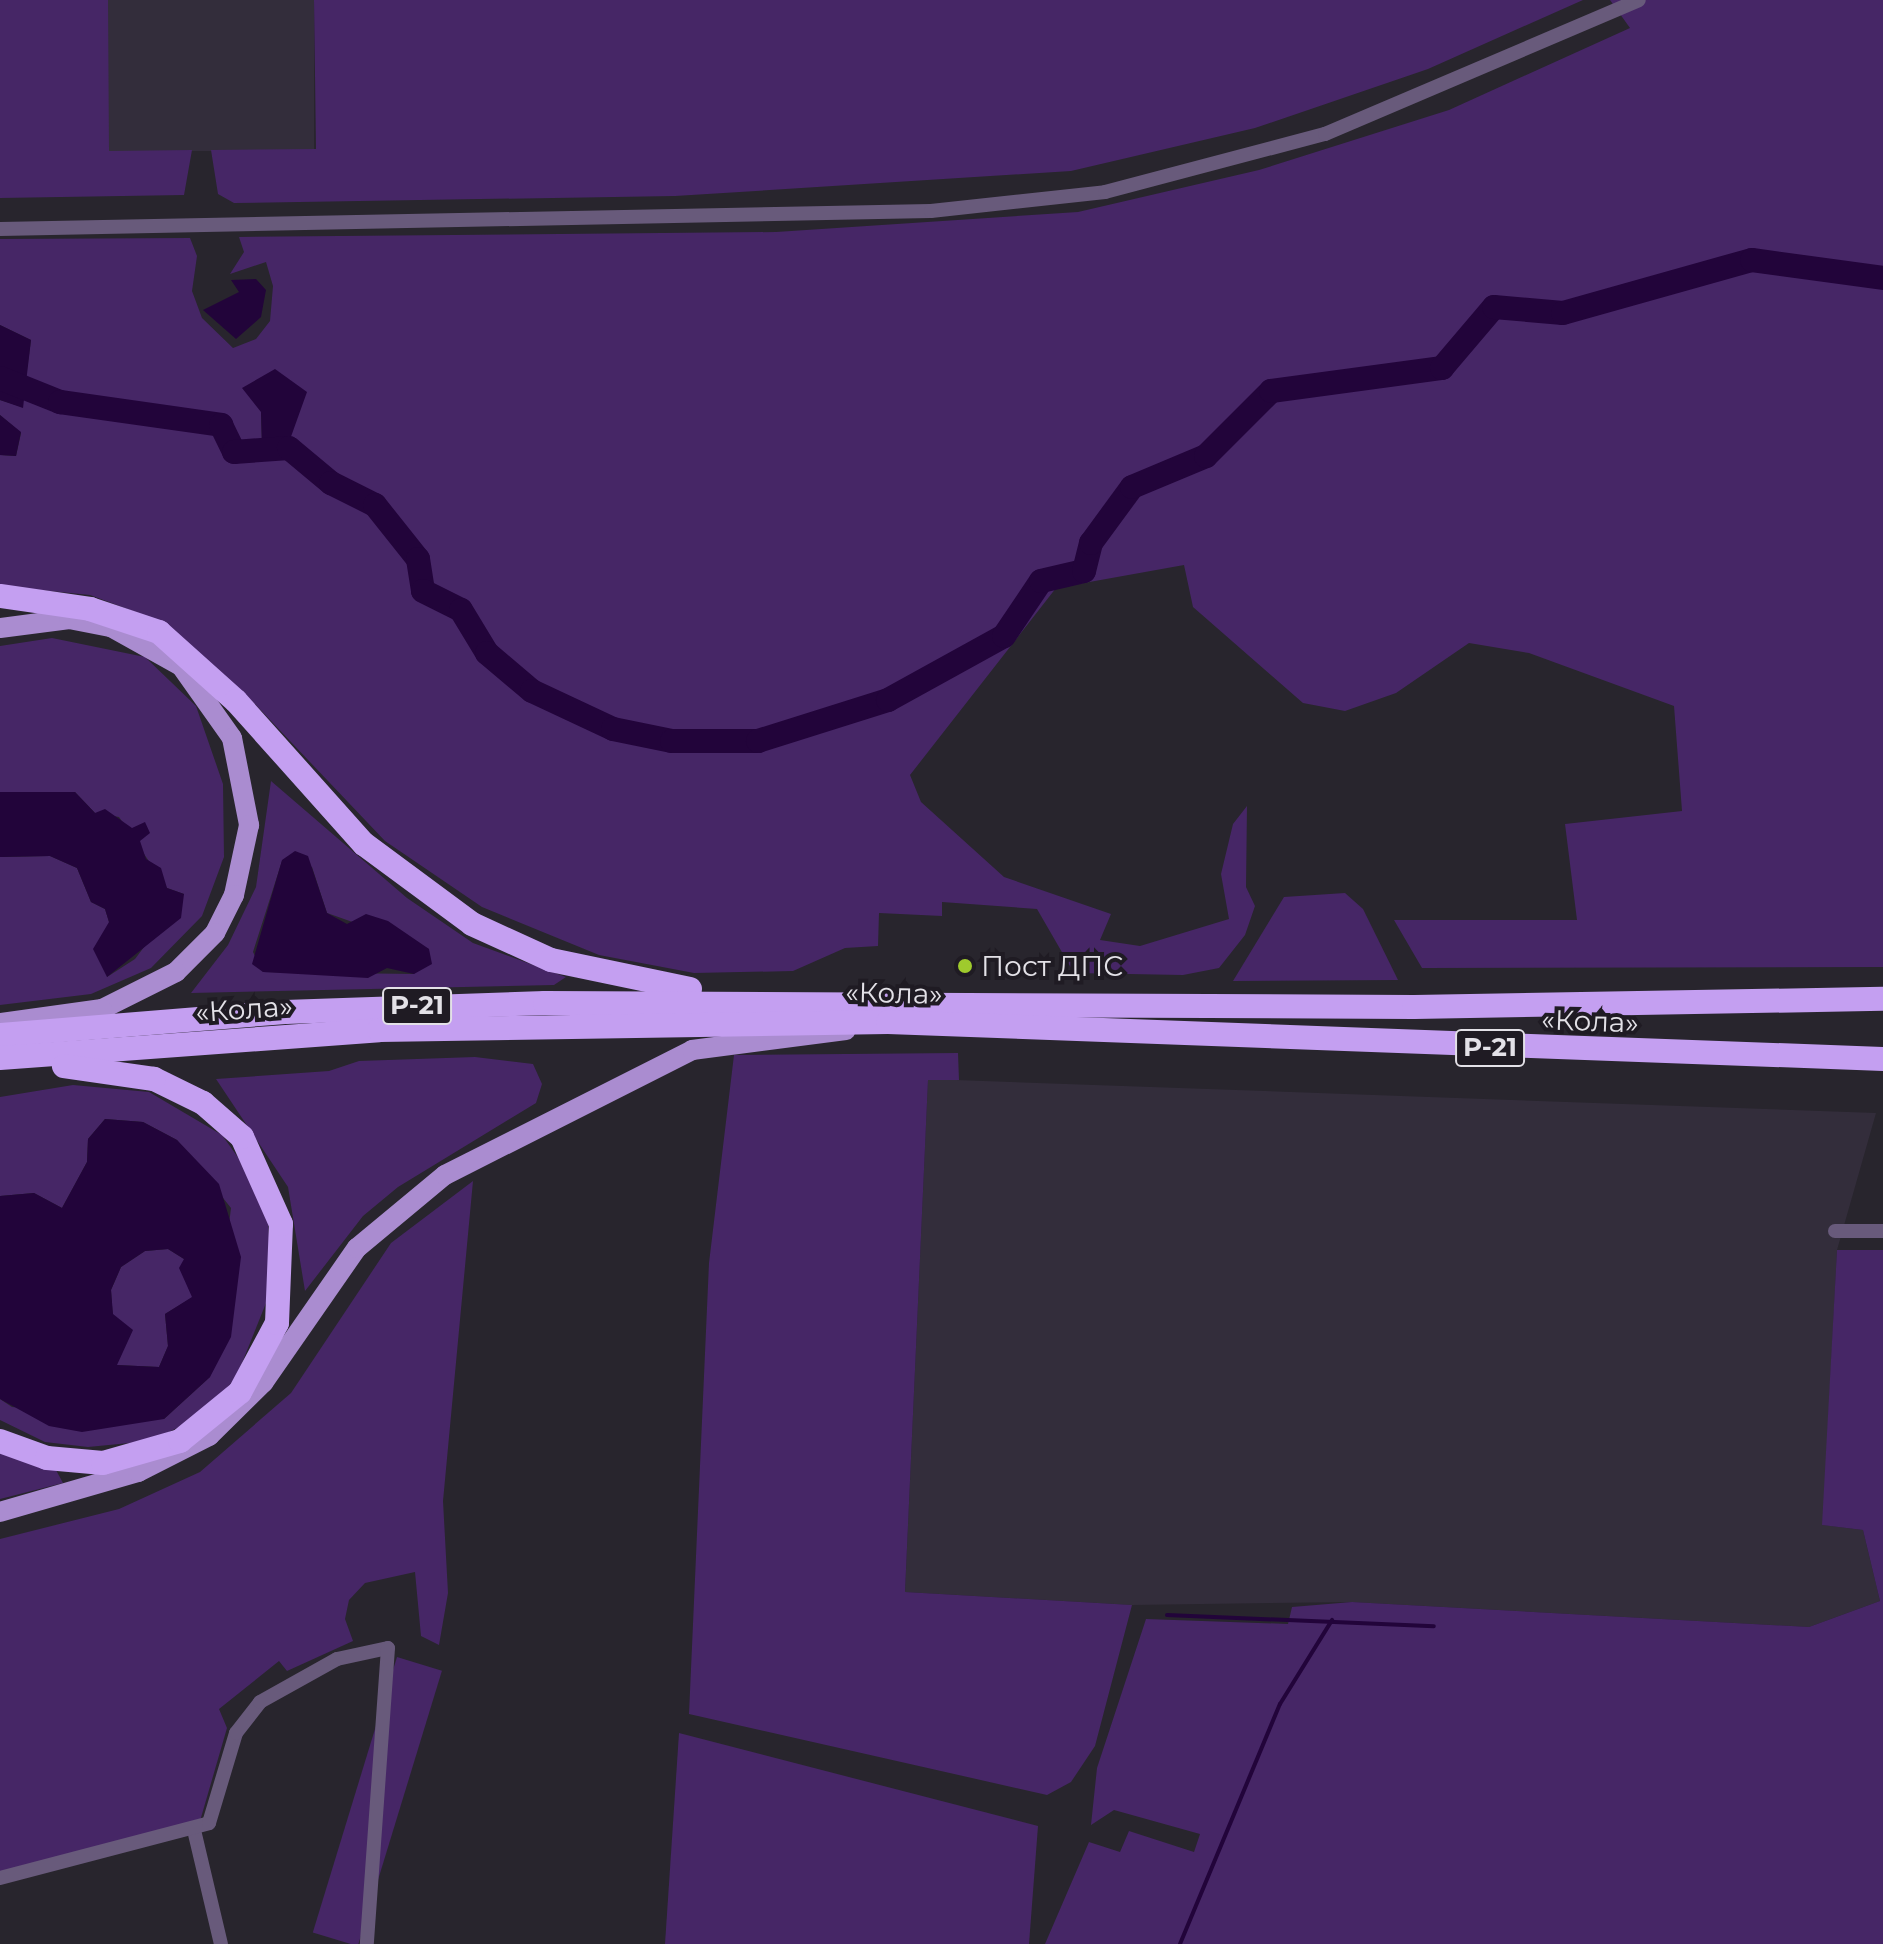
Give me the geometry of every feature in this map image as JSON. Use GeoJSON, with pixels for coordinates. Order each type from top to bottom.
{"type":"FeatureCollection","features":[{"type":"Feature","properties":{"kind":"highway"},"geometry":{"type":"LineString","coordinates":[[0,596],[90,609],[159,632],[236,701],[364,844],[472,924],[551,960],[625,980],[835,1002]]}},
{"type":"Feature","properties":{"kind":"highway","name":"«Кола»"},"geometry":{"type":"LineString","coordinates":[[0,1035],[379,1007],[835,1002],[1414,1007],[1883,999]]}},
{"type":"Feature","properties":{"kind":"highway","name":"«Кола»"},"geometry":{"type":"LineString","coordinates":[[0,1058],[379,1030],[888,1022],[1883,1059]]}},
{"type":"Feature","properties":{"kind":"highway"},"geometry":{"type":"LineString","coordinates":[[0,1072],[108,1068],[203,1103],[254,1156],[272,1192],[284,1258],[277,1323],[261,1363],[223,1410],[180,1441],[103,1463],[47,1458],[0,1441]]}},
{"type":"Feature","properties":{"kind":"main road"},"geometry":{"type":"LineString","coordinates":[[0,628],[69,619],[111,627],[181,666],[232,738],[249,825],[228,908],[215,933],[176,972],[102,1009],[0,1023]]}},
{"type":"Feature","properties":{"kind":"main road"},"geometry":{"type":"LineString","coordinates":[[0,1512],[138,1472],[209,1436],[252,1397],[375,1228],[476,1157],[692,1050],[888,1022]]}},
{"type":"Feature","properties":{"kind":"street"},"geometry":{"type":"LineString","coordinates":[[0,229],[931,211],[1105,192],[1325,134],[1639,0]]}},
{"type":"Feature","properties":{"kind":"street"},"geometry":{"type":"LineString","coordinates":[[1835,1231],[1883,1231]]}},
{"type":"Feature","properties":{"kind":"street"},"geometry":{"type":"LineString","coordinates":[[0,1878],[194,1830],[219,1810],[229,1750],[260,1702],[337,1659],[388,1648],[367,1944]]}},
{"type":"Feature","properties":{"kind":"street"},"geometry":{"type":"LineString","coordinates":[[194,1830],[221,1944]]}},
{"type":"Feature","properties":{"kind":"shaded area"},"geometry":{"type":"Polygon","coordinates":[[[0,0],[108,0],[109,151],[192,150],[184,195],[0,198],[0,0]]]}},
{"type":"Feature","properties":{"kind":"shaded area"},"geometry":{"type":"Polygon","coordinates":[[[108,0],[314,0],[314,151],[108,151],[108,0]]]}},
{"type":"Feature","properties":{"kind":"shaded area"},"geometry":{"type":"Polygon","coordinates":[[[314,0],[1583,0],[1428,69],[1255,128],[1071,171],[675,196],[234,203],[218,194],[211,150],[316,149],[314,0]]]}},
{"type":"Feature","properties":{"kind":"shaded area"},"geometry":{"type":"Polygon","coordinates":[[[1610,0],[1883,0],[1883,967],[1422,968],[1394,920],[1577,920],[1565,824],[1682,811],[1674,706],[1529,653],[1469,643],[1396,693],[1345,711],[1303,703],[1193,607],[1184,565],[1056,588],[910,775],[921,802],[1004,877],[1111,914],[1100,940],[1140,946],[1229,919],[1221,874],[1233,824],[1247,806],[1246,887],[1255,906],[1245,935],[1219,968],[1183,975],[1074,973],[1037,909],[942,902],[942,916],[879,913],[878,946],[845,948],[793,971],[694,973],[599,955],[482,907],[385,841],[252,701],[149,617],[90,595],[0,586],[0,455],[16,456],[21,433],[0,415],[0,400],[22,407],[31,340],[0,325],[0,239],[190,238],[197,256],[192,291],[202,318],[233,348],[256,339],[270,321],[273,286],[266,262],[230,274],[244,252],[239,237],[776,232],[1078,212],[1259,170],[1449,110],[1630,28],[1610,0]],[[261,411],[262,446],[283,459],[261,411]]]}},
{"type":"Feature","properties":{"kind":"shaded area"},"geometry":{"type":"Polygon","coordinates":[[[256,279],[266,290],[261,317],[236,339],[203,310],[239,292],[231,280],[256,279]]]}},
{"type":"Feature","properties":{"kind":"shaded area"},"geometry":{"type":"Polygon","coordinates":[[[0,325],[31,340],[23,408],[0,400],[0,325]]]}},
{"type":"Feature","properties":{"kind":"shaded area"},"geometry":{"type":"Polygon","coordinates":[[[275,369],[307,392],[283,459],[262,446],[261,412],[242,388],[275,369]]]}},
{"type":"Feature","properties":{"kind":"shaded area"},"geometry":{"type":"Polygon","coordinates":[[[0,415],[21,432],[16,456],[0,455],[0,415]]]}},
{"type":"Feature","properties":{"kind":"shaded area"},"geometry":{"type":"Polygon","coordinates":[[[52,638],[145,657],[196,706],[223,784],[224,857],[202,916],[151,968],[91,994],[0,1005],[0,857],[50,856],[77,868],[91,902],[105,909],[109,922],[107,977],[135,959],[184,894],[167,888],[119,817],[95,813],[75,792],[0,792],[0,646],[52,638]]]}},
{"type":"Feature","properties":{"kind":"shaded area"},"geometry":{"type":"Polygon","coordinates":[[[271,781],[407,898],[473,943],[566,977],[554,985],[191,993],[228,945],[256,887],[271,781]],[[282,861],[253,952],[263,972],[414,974],[429,949],[327,913],[312,867],[282,861]]]}},
{"type":"Feature","properties":{"kind":"shaded area"},"geometry":{"type":"Polygon","coordinates":[[[0,792],[75,792],[95,813],[105,809],[132,828],[145,822],[150,833],[140,841],[146,859],[161,868],[167,888],[184,894],[181,918],[107,977],[93,949],[109,922],[105,909],[91,902],[77,868],[50,856],[0,857],[0,792]]]}},
{"type":"Feature","properties":{"kind":"shaded area"},"geometry":{"type":"Polygon","coordinates":[[[295,851],[308,856],[327,913],[347,924],[366,914],[388,921],[429,949],[432,964],[414,974],[387,968],[368,978],[263,972],[252,964],[282,860],[295,851]]]}},
{"type":"Feature","properties":{"kind":"shaded area"},"geometry":{"type":"Polygon","coordinates":[[[1345,893],[1363,909],[1398,980],[1233,981],[1284,897],[1345,893]]]}},
{"type":"Feature","properties":{"kind":"shaded area"},"geometry":{"type":"Polygon","coordinates":[[[958,1053],[959,1080],[928,1080],[905,1592],[1132,1605],[1095,1746],[1071,1782],[1047,1795],[689,1714],[709,1263],[734,1055],[958,1053]]]}},
{"type":"Feature","properties":{"kind":"shaded area"},"geometry":{"type":"Polygon","coordinates":[[[475,1057],[533,1064],[542,1084],[536,1103],[398,1187],[363,1216],[305,1291],[288,1187],[216,1079],[329,1071],[359,1061],[475,1057]]]}},
{"type":"Feature","properties":{"kind":"shaded area"},"geometry":{"type":"Polygon","coordinates":[[[928,1079],[1876,1113],[1837,1250],[1823,1525],[1863,1530],[1880,1601],[1809,1627],[1352,1602],[1132,1605],[905,1592],[928,1079]]]}},
{"type":"Feature","properties":{"kind":"shaded area"},"geometry":{"type":"Polygon","coordinates":[[[73,1085],[149,1092],[222,1135],[252,1177],[268,1221],[272,1288],[236,1378],[200,1417],[150,1441],[88,1447],[45,1442],[0,1420],[0,1399],[12,1407],[164,1419],[210,1377],[231,1208],[177,1140],[143,1122],[105,1119],[88,1139],[87,1162],[62,1208],[34,1193],[0,1196],[0,1097],[73,1085]]]}},
{"type":"Feature","properties":{"kind":"shaded area"},"geometry":{"type":"Polygon","coordinates":[[[105,1119],[143,1122],[177,1140],[219,1184],[241,1257],[231,1337],[210,1377],[164,1419],[82,1432],[49,1426],[0,1399],[0,1196],[34,1193],[62,1208],[87,1162],[88,1139],[105,1119]],[[168,1249],[145,1251],[121,1267],[111,1290],[113,1314],[133,1330],[117,1365],[159,1367],[168,1346],[165,1314],[192,1297],[179,1268],[184,1259],[168,1249]]]}},
{"type":"Feature","properties":{"kind":"shaded area"},"geometry":{"type":"Polygon","coordinates":[[[473,1181],[443,1501],[448,1593],[439,1645],[421,1636],[415,1572],[365,1583],[349,1600],[345,1619],[353,1641],[287,1671],[279,1661],[219,1709],[227,1728],[200,1821],[0,1875],[0,1539],[119,1509],[200,1472],[291,1393],[391,1243],[473,1181]]]}},
{"type":"Feature","properties":{"kind":"shaded area"},"geometry":{"type":"Polygon","coordinates":[[[168,1249],[184,1259],[193,1297],[165,1314],[168,1346],[159,1367],[116,1365],[111,1290],[121,1267],[145,1251],[168,1249]]]}},
{"type":"Feature","properties":{"kind":"shaded area"},"geometry":{"type":"Polygon","coordinates":[[[1837,1250],[1883,1250],[1883,1944],[1045,1944],[1089,1842],[1120,1852],[1129,1831],[1194,1852],[1200,1834],[1114,1810],[1091,1825],[1097,1768],[1146,1619],[1288,1624],[1292,1607],[1352,1602],[1809,1627],[1880,1601],[1863,1530],[1822,1525],[1837,1250]]]}},
{"type":"Feature","properties":{"kind":"shaded area"},"geometry":{"type":"Polygon","coordinates":[[[0,1451],[56,1470],[63,1483],[0,1499],[0,1451]]]}},
{"type":"Feature","properties":{"kind":"shaded area"},"geometry":{"type":"Polygon","coordinates":[[[397,1657],[442,1671],[358,1944],[313,1932],[397,1657]]]}},
{"type":"Feature","properties":{"kind":"shaded area"},"geometry":{"type":"Polygon","coordinates":[[[679,1733],[1038,1826],[1029,1944],[665,1944],[679,1733]]]}},
{"type":"Feature","properties":{"kind":"waterway"},"geometry":{"type":"LineString","coordinates":[[0,378],[60,402],[221,425],[234,452],[289,448],[331,483],[375,505],[418,559],[423,591],[461,610],[487,653],[532,691],[613,729],[672,741],[758,741],[888,700],[1004,636],[1041,581],[1084,571],[1091,543],[1132,487],[1206,456],[1271,391],[1442,368],[1494,307],[1563,313],[1752,260],[1883,278]]}},
{"type":"Feature","properties":{"kind":"waterway"},"geometry":{"type":"LineString","coordinates":[[1167,1615],[1434,1626]]}},
{"type":"Feature","properties":{"kind":"waterway"},"geometry":{"type":"LineString","coordinates":[[1180,1944],[1280,1704],[1332,1620]]}},
{"type":"Feature","properties":{"kind":"place","name":"Пост ДПС"},"geometry":{"type":"Point","coordinates":[965,966]}}]}
